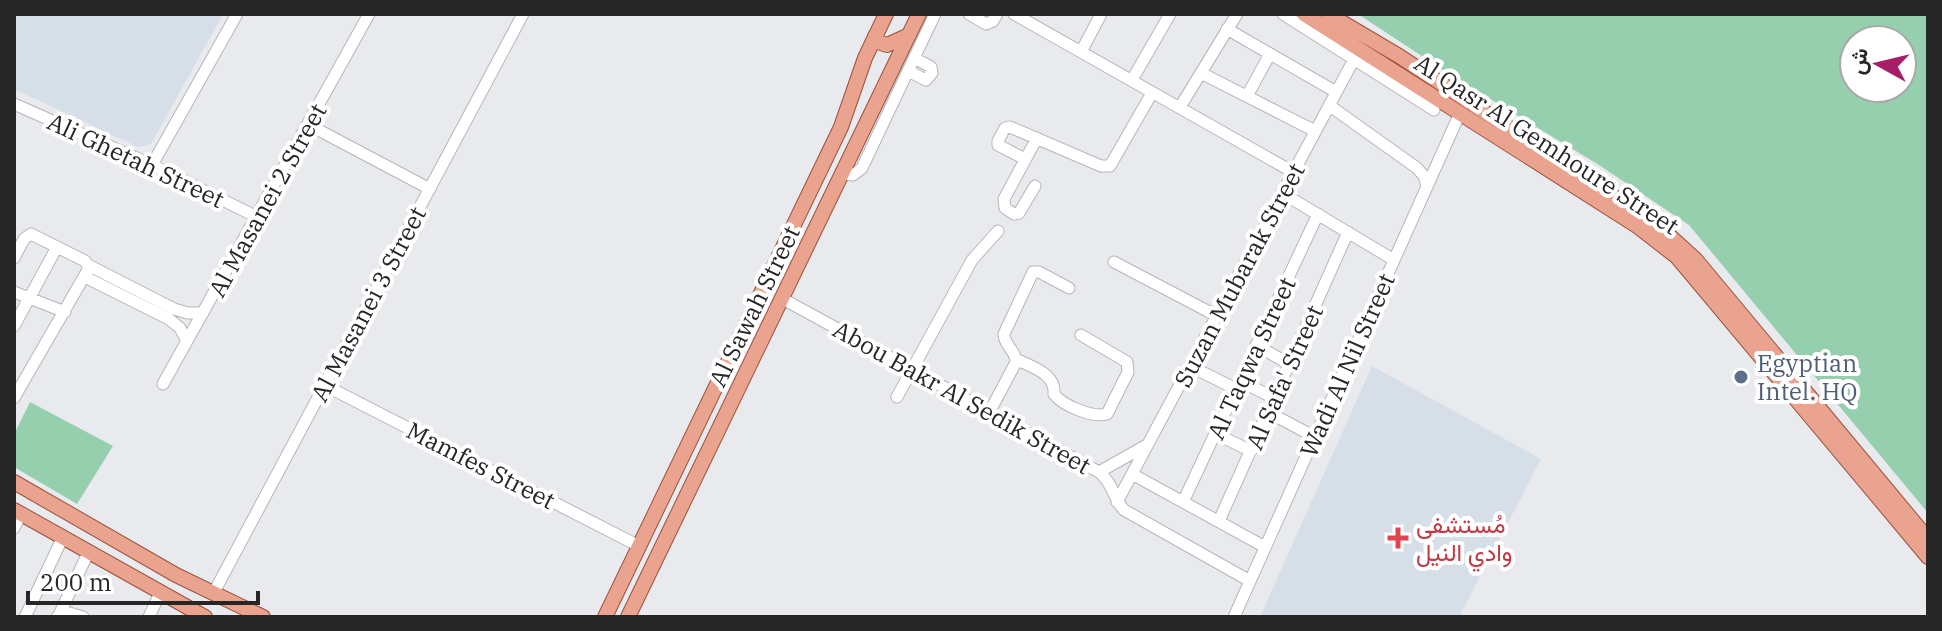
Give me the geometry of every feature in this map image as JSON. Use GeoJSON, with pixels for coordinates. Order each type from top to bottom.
{"type":"FeatureCollection","features":[{"type":"Feature","properties":{"kind":"main road","name":"Al Sawah Street"},"geometry":{"type":"LineString","coordinates":[[605,617],[838,132],[886,14]]}},
{"type":"Feature","properties":{"kind":"main road","name":"Al Sawah Street"},"geometry":{"type":"LineString","coordinates":[[628,617],[919,14]]}},
{"type":"Feature","properties":{"kind":"main road","name":"Al Qasr Al Gemhoure Street"},"geometry":{"type":"LineString","coordinates":[[1304,14],[1357,54],[1460,113],[1655,238],[1688,268],[1755,340]]}},
{"type":"Feature","properties":{"kind":"main road","name":"Al Qasr Al Gemhoure Street"},"geometry":{"type":"LineString","coordinates":[[1328,14],[1399,56],[1662,229],[1696,260],[1755,340],[1928,557]]}},
{"type":"Feature","properties":{"kind":"main road"},"geometry":{"type":"LineString","coordinates":[[875,36],[878,42],[887,45],[909,35]]}},
{"type":"Feature","properties":{"kind":"main road"},"geometry":{"type":"LineString","coordinates":[[857,81],[875,69],[883,72],[887,80]]}},
{"type":"Feature","properties":{"kind":"main road","name":"Al Qasr Al Gemhoure Street"},"geometry":{"type":"LineString","coordinates":[[1768,356],[1928,539]]}},
{"type":"Feature","properties":{"kind":"main road"},"geometry":{"type":"LineString","coordinates":[[14,482],[213,594],[263,617]]}},
{"type":"Feature","properties":{"kind":"main road"},"geometry":{"type":"LineString","coordinates":[[16,518],[62,539],[160,593],[181,611],[205,617]]}},
{"type":"Feature","properties":{"kind":"main road"},"geometry":{"type":"LineString","coordinates":[[639,546],[642,552],[650,553],[666,537]]}},
{"type":"Feature","properties":{"kind":"main road"},"geometry":{"type":"LineString","coordinates":[[620,585],[637,575],[643,577],[644,584]]}},
{"type":"Feature","properties":{"kind":"street"},"geometry":{"type":"LineString","coordinates":[[152,165],[237,14]]}},
{"type":"Feature","properties":{"kind":"street","name":"Al Masanei 2 Street"},"geometry":{"type":"LineString","coordinates":[[163,384],[369,14]]}},
{"type":"Feature","properties":{"kind":"street","name":"Al Masanei 3 Street"},"geometry":{"type":"LineString","coordinates":[[213,594],[523,14]]}},
{"type":"Feature","properties":{"kind":"street"},"geometry":{"type":"LineString","coordinates":[[842,174],[853,175],[862,168],[935,14]]}},
{"type":"Feature","properties":{"kind":"street"},"geometry":{"type":"LineString","coordinates":[[969,14],[986,24],[991,23],[997,14]]}},
{"type":"Feature","properties":{"kind":"street"},"geometry":{"type":"LineString","coordinates":[[1014,14],[1032,18],[1081,52],[1293,172]]}},
{"type":"Feature","properties":{"kind":"street"},"geometry":{"type":"LineString","coordinates":[[1081,52],[1101,14]]}},
{"type":"Feature","properties":{"kind":"street"},"geometry":{"type":"LineString","coordinates":[[1132,80],[1170,14]]}},
{"type":"Feature","properties":{"kind":"street"},"geometry":{"type":"LineString","coordinates":[[1180,107],[1237,14]]}},
{"type":"Feature","properties":{"kind":"street"},"geometry":{"type":"LineString","coordinates":[[1283,14],[1357,54],[1434,110]]}},
{"type":"Feature","properties":{"kind":"street"},"geometry":{"type":"LineString","coordinates":[[1227,29],[1336,92]]}},
{"type":"Feature","properties":{"kind":"street"},"geometry":{"type":"LineString","coordinates":[[1247,96],[1270,54]]}},
{"type":"Feature","properties":{"kind":"street","name":"Suzan Mubarak Street"},"geometry":{"type":"LineString","coordinates":[[1117,502],[1357,54]]}},
{"type":"Feature","properties":{"kind":"street"},"geometry":{"type":"LineString","coordinates":[[908,71],[926,80],[932,73],[931,67],[914,58]]}},
{"type":"Feature","properties":{"kind":"street"},"geometry":{"type":"LineString","coordinates":[[1201,73],[1315,131]]}},
{"type":"Feature","properties":{"kind":"street"},"geometry":{"type":"LineString","coordinates":[[1025,159],[998,145],[1003,130],[1010,127],[1101,166],[1112,164],[1152,93]]}},
{"type":"Feature","properties":{"kind":"street","name":"Ali Ghetah Street"},"geometry":{"type":"LineString","coordinates":[[14,104],[152,165],[257,217]]}},
{"type":"Feature","properties":{"kind":"street"},"geometry":{"type":"LineString","coordinates":[[1330,106],[1421,172],[1427,186]]}},
{"type":"Feature","properties":{"kind":"street","name":"Wadi Al Nil Street"},"geometry":{"type":"LineString","coordinates":[[1234,617],[1460,113]]}},
{"type":"Feature","properties":{"kind":"street"},"geometry":{"type":"LineString","coordinates":[[309,125],[430,189]]}},
{"type":"Feature","properties":{"kind":"street"},"geometry":{"type":"LineString","coordinates":[[1035,186],[1021,211],[1014,214],[1005,208],[1004,199],[1037,138]]}},
{"type":"Feature","properties":{"kind":"street"},"geometry":{"type":"LineString","coordinates":[[1282,193],[1394,260]]}},
{"type":"Feature","properties":{"kind":"street","name":"Al Taqwa Street"},"geometry":{"type":"LineString","coordinates":[[1183,502],[1318,214]]}},
{"type":"Feature","properties":{"kind":"street"},"geometry":{"type":"LineString","coordinates":[[897,397],[972,260],[998,231]]}},
{"type":"Feature","properties":{"kind":"street","name":"Al Safa' Street"},"geometry":{"type":"LineString","coordinates":[[1219,521],[1348,232]]}},
{"type":"Feature","properties":{"kind":"street"},"geometry":{"type":"LineString","coordinates":[[14,258],[19,236],[31,234],[57,247],[87,271],[169,319],[180,328],[187,341]]}},
{"type":"Feature","properties":{"kind":"street"},"geometry":{"type":"LineString","coordinates":[[14,326],[57,247]]}},
{"type":"Feature","properties":{"kind":"street"},"geometry":{"type":"LineString","coordinates":[[1114,262],[1217,316]]}},
{"type":"Feature","properties":{"kind":"street"},"geometry":{"type":"LineString","coordinates":[[87,271],[174,309],[203,313]]}},
{"type":"Feature","properties":{"kind":"street"},"geometry":{"type":"LineString","coordinates":[[14,398],[87,271]]}},
{"type":"Feature","properties":{"kind":"street"},"geometry":{"type":"LineString","coordinates":[[990,411],[1016,362],[1015,354],[1005,343],[1004,334],[1033,272],[1039,272],[1069,288]]}},
{"type":"Feature","properties":{"kind":"street"},"geometry":{"type":"LineString","coordinates":[[14,292],[65,312]]}},
{"type":"Feature","properties":{"kind":"street","name":"Abou Bakr Al Sedik Street"},"geometry":{"type":"LineString","coordinates":[[783,299],[1099,472],[1111,483],[1117,502],[1124,510],[1250,581]]}},
{"type":"Feature","properties":{"kind":"street"},"geometry":{"type":"LineString","coordinates":[[1016,362],[1022,361],[1051,379],[1055,386],[1054,394],[1060,401],[1096,416],[1104,415],[1109,411],[1128,372],[1124,358],[1081,335]]}},
{"type":"Feature","properties":{"kind":"street"},"geometry":{"type":"LineString","coordinates":[[1256,345],[1289,364]]}},
{"type":"Feature","properties":{"kind":"street"},"geometry":{"type":"LineString","coordinates":[[1190,366],[1274,398]]}},
{"type":"Feature","properties":{"kind":"street","name":"Mamfes Street"},"geometry":{"type":"LineString","coordinates":[[324,385],[639,546]]}},
{"type":"Feature","properties":{"kind":"street"},"geometry":{"type":"LineString","coordinates":[[1268,412],[1315,437]]}},
{"type":"Feature","properties":{"kind":"street"},"geometry":{"type":"LineString","coordinates":[[1216,434],[1251,451]]}},
{"type":"Feature","properties":{"kind":"street"},"geometry":{"type":"LineString","coordinates":[[1099,472],[1148,445]]}},
{"type":"Feature","properties":{"kind":"street"},"geometry":{"type":"LineString","coordinates":[[1132,474],[1265,547]]}},
{"type":"Feature","properties":{"kind":"street"},"geometry":{"type":"LineString","coordinates":[[14,613],[24,617],[62,539]]}},
{"type":"Feature","properties":{"kind":"street"},"geometry":{"type":"LineString","coordinates":[[58,616],[88,553]]}},
{"type":"Feature","properties":{"kind":"street"},"geometry":{"type":"LineString","coordinates":[[149,617],[160,593]]}},
{"type":"Feature","properties":{"kind":"street"},"geometry":{"type":"LineString","coordinates":[[58,616],[72,613],[83,617]]}},
{"type":"Feature","properties":{"kind":"shaded area"},"geometry":{"type":"Polygon","coordinates":[[[14,14],[223,14],[151,144],[138,147],[14,89],[14,14]]]}},
{"type":"Feature","properties":{"kind":"shaded area","name":"مُستشفى وادي النيل"},"geometry":{"type":"Polygon","coordinates":[[[1372,366],[1541,459],[1459,617],[1260,617],[1372,366]]]}},
{"type":"Feature","properties":{"kind":"green space"},"geometry":{"type":"Polygon","coordinates":[[[1358,14],[1928,14],[1928,513],[1689,225],[1599,165],[1449,74],[1358,14]]]}},
{"type":"Feature","properties":{"kind":"green space"},"geometry":{"type":"Polygon","coordinates":[[[30,402],[113,446],[77,504],[14,467],[14,434],[30,402]]]}},
{"type":"Feature","properties":{"kind":"place","name":"Egyptian Intel. HQ"},"geometry":{"type":"Point","coordinates":[1741,377]}},
{"type":"Feature","properties":{"kind":"place","name":"مُستشفى وادي النيل"},"geometry":{"type":"Point","coordinates":[1398,538]}}]}
